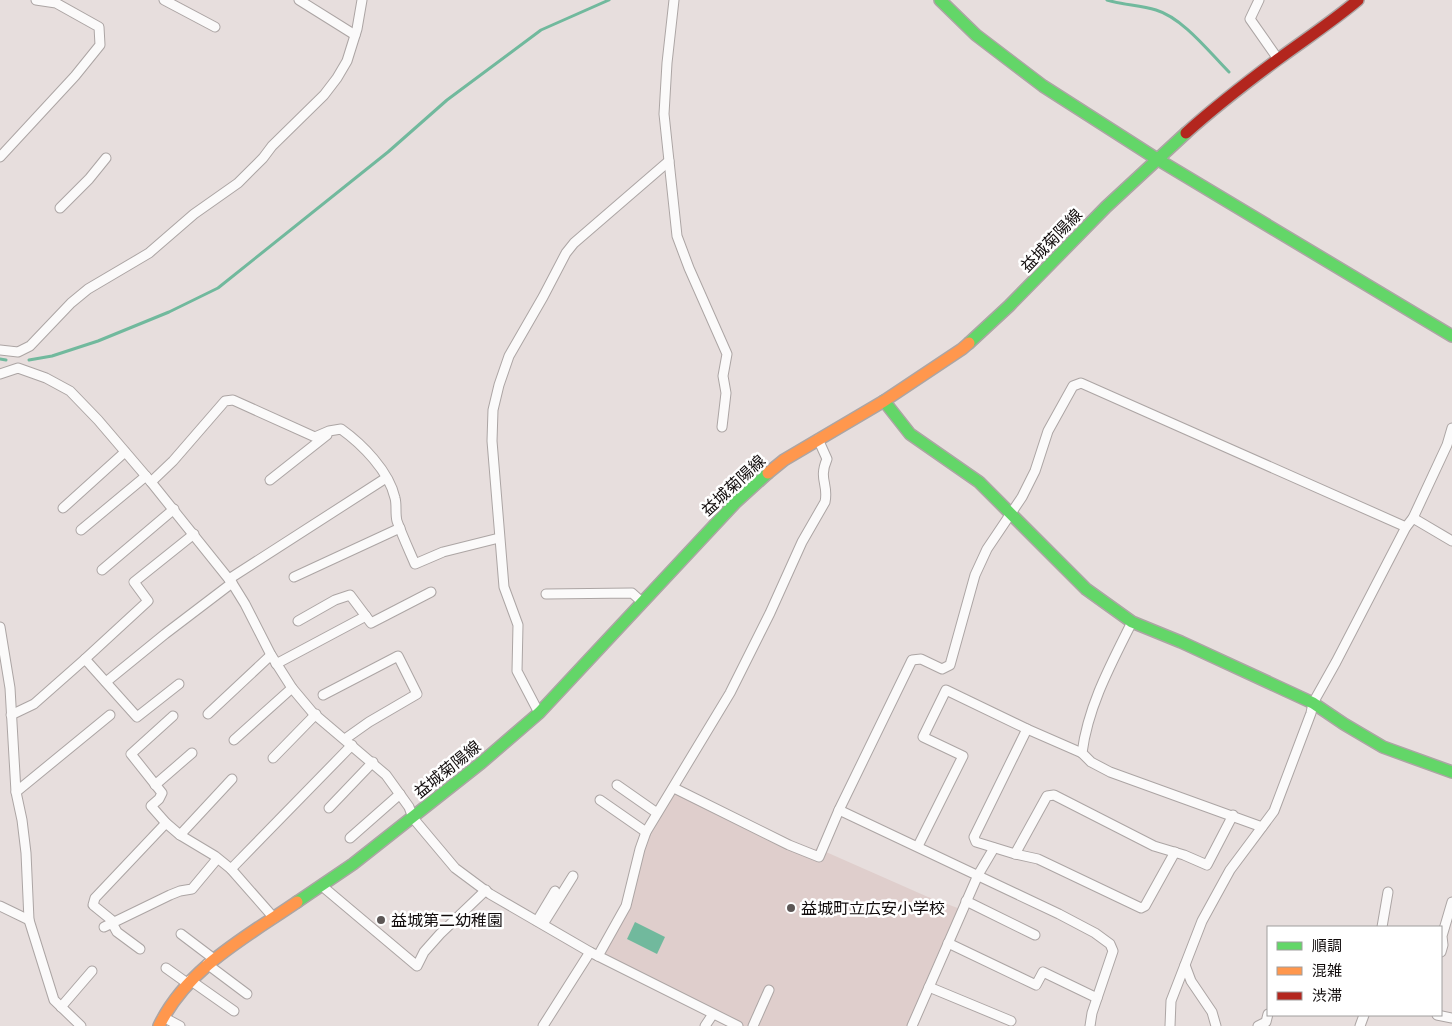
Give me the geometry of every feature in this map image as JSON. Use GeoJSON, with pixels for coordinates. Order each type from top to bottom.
{"type":"FeatureCollection","features":[{"type":"Feature","properties":{"kind":"main road"},"geometry":{"type":"LineString","coordinates":[[940,0],[976,35],[1043,86],[1157,159],[1452,336]]}},
{"type":"Feature","properties":{"kind":"main road","name":"益城菊陽線"},"geometry":{"type":"LineString","coordinates":[[161,1021],[188,982],[211,961],[322,886],[413,818],[481,763],[538,713],[736,502],[763,477],[784,460],[818,438],[884,401],[962,349],[1009,306],[1106,207],[1213,109],[1278,59],[1333,21],[1358,0]]}},
{"type":"Feature","properties":{"kind":"main road"},"geometry":{"type":"LineString","coordinates":[[884,401],[910,434],[979,482],[1086,589],[1132,622],[1181,642],[1313,703],[1383,747],[1452,772]]}},
{"type":"Feature","properties":{"kind":"street"},"geometry":{"type":"LineString","coordinates":[[0,156],[75,76],[100,45],[99,27],[56,2],[37,2],[36,0]]}},
{"type":"Feature","properties":{"kind":"street"},"geometry":{"type":"LineString","coordinates":[[164,0],[215,27]]}},
{"type":"Feature","properties":{"kind":"street"},"geometry":{"type":"LineString","coordinates":[[298,0],[355,35]]}},
{"type":"Feature","properties":{"kind":"street"},"geometry":{"type":"LineString","coordinates":[[0,350],[18,352],[30,346],[70,303],[88,289],[150,253],[194,214],[238,183],[272,146],[324,95],[347,61],[355,35],[362,0]]}},
{"type":"Feature","properties":{"kind":"street"},"geometry":{"type":"LineString","coordinates":[[674,0],[664,114],[677,236],[727,354],[723,376],[726,398],[722,427]]}},
{"type":"Feature","properties":{"kind":"street"},"geometry":{"type":"LineString","coordinates":[[1259,0],[1250,19],[1278,59]]}},
{"type":"Feature","properties":{"kind":"street"},"geometry":{"type":"LineString","coordinates":[[60,208],[89,179],[106,158]]}},
{"type":"Feature","properties":{"kind":"street"},"geometry":{"type":"LineString","coordinates":[[538,713],[517,671],[518,625],[504,587],[492,442],[493,410],[509,356],[544,297],[566,253],[574,243],[669,161]]}},
{"type":"Feature","properties":{"kind":"street"},"geometry":{"type":"LineString","coordinates":[[18,352],[18,368]]}},
{"type":"Feature","properties":{"kind":"street"},"geometry":{"type":"LineString","coordinates":[[0,374],[18,368],[46,378],[70,391],[174,509],[231,581],[276,664],[292,688],[316,714],[386,775],[409,807],[413,818],[455,868],[486,890],[594,954],[738,1026]]}},
{"type":"Feature","properties":{"kind":"street"},"geometry":{"type":"LineString","coordinates":[[674,788],[789,845],[819,857],[839,810],[912,660],[921,659],[942,669],[950,665],[975,575],[987,549],[1022,497],[1034,471],[1048,431],[1073,386],[1081,383],[1406,527]]}},
{"type":"Feature","properties":{"kind":"street"},"geometry":{"type":"LineString","coordinates":[[80,530],[173,460],[225,401],[233,400],[315,437],[341,429],[355,439],[371,456],[386,478],[395,497],[397,520],[414,564],[443,552],[499,538]]}},
{"type":"Feature","properties":{"kind":"street"},"geometry":{"type":"LineString","coordinates":[[1170,1026],[1171,1001],[1202,921],[1230,870],[1274,811],[1311,714],[1313,703],[1406,527],[1413,518],[1447,445],[1452,428]]}},
{"type":"Feature","properties":{"kind":"street"},"geometry":{"type":"LineString","coordinates":[[270,480],[333,430]]}},
{"type":"Feature","properties":{"kind":"street"},"geometry":{"type":"LineString","coordinates":[[544,1026],[626,906],[646,832],[730,693],[802,542],[825,502],[827,494],[822,477],[822,469],[826,459],[818,438]]}},
{"type":"Feature","properties":{"kind":"street"},"geometry":{"type":"LineString","coordinates":[[63,508],[125,452]]}},
{"type":"Feature","properties":{"kind":"street"},"geometry":{"type":"LineString","coordinates":[[106,682],[231,581],[386,478]]}},
{"type":"Feature","properties":{"kind":"street"},"geometry":{"type":"LineString","coordinates":[[102,570],[174,509]]}},
{"type":"Feature","properties":{"kind":"street"},"geometry":{"type":"LineString","coordinates":[[1413,518],[1452,541]]}},
{"type":"Feature","properties":{"kind":"street"},"geometry":{"type":"LineString","coordinates":[[294,577],[400,528]]}},
{"type":"Feature","properties":{"kind":"street"},"geometry":{"type":"LineString","coordinates":[[11,714],[34,704],[148,601],[134,582],[194,534]]}},
{"type":"Feature","properties":{"kind":"street"},"geometry":{"type":"LineString","coordinates":[[298,621],[336,600],[350,595],[371,623],[431,592]]}},
{"type":"Feature","properties":{"kind":"street"},"geometry":{"type":"LineString","coordinates":[[546,594],[632,593],[642,602]]}},
{"type":"Feature","properties":{"kind":"street"},"geometry":{"type":"LineString","coordinates":[[276,664],[366,616]]}},
{"type":"Feature","properties":{"kind":"street"},"geometry":{"type":"LineString","coordinates":[[1082,753],[1084,737],[1103,679],[1132,622]]}},
{"type":"Feature","properties":{"kind":"street"},"geometry":{"type":"LineString","coordinates":[[0,627],[10,688],[16,792],[26,853],[29,920],[54,1000],[81,1026]]}},
{"type":"Feature","properties":{"kind":"street"},"geometry":{"type":"LineString","coordinates":[[208,714],[271,655]]}},
{"type":"Feature","properties":{"kind":"street"},"geometry":{"type":"LineString","coordinates":[[231,869],[348,742],[369,722],[417,694],[398,656],[323,695]]}},
{"type":"Feature","properties":{"kind":"street"},"geometry":{"type":"LineString","coordinates":[[85,659],[137,717],[180,684]]}},
{"type":"Feature","properties":{"kind":"street"},"geometry":{"type":"LineString","coordinates":[[234,740],[292,688]]}},
{"type":"Feature","properties":{"kind":"street"},"geometry":{"type":"LineString","coordinates":[[918,846],[963,756],[923,737],[946,690],[1082,753],[1091,762],[1110,772],[1262,827]]}},
{"type":"Feature","properties":{"kind":"street"},"geometry":{"type":"LineString","coordinates":[[273,758],[316,714]]}},
{"type":"Feature","properties":{"kind":"street"},"geometry":{"type":"LineString","coordinates":[[16,792],[110,715]]}},
{"type":"Feature","properties":{"kind":"street"},"geometry":{"type":"LineString","coordinates":[[173,716],[130,754],[162,793],[159,799],[151,806],[180,835],[231,869],[274,918]]}},
{"type":"Feature","properties":{"kind":"street"},"geometry":{"type":"LineString","coordinates":[[1028,729],[974,837],[976,842],[1038,859],[1141,908],[1145,906],[1175,852]]}},
{"type":"Feature","properties":{"kind":"street"},"geometry":{"type":"LineString","coordinates":[[156,785],[192,753]]}},
{"type":"Feature","properties":{"kind":"street"},"geometry":{"type":"LineString","coordinates":[[329,808],[373,762]]}},
{"type":"Feature","properties":{"kind":"street"},"geometry":{"type":"LineString","coordinates":[[180,835],[232,779]]}},
{"type":"Feature","properties":{"kind":"street"},"geometry":{"type":"LineString","coordinates":[[617,785],[657,813]]}},
{"type":"Feature","properties":{"kind":"street"},"geometry":{"type":"LineString","coordinates":[[350,838],[400,794]]}},
{"type":"Feature","properties":{"kind":"street"},"geometry":{"type":"LineString","coordinates":[[1015,854],[1047,796],[1054,795],[1154,846],[1208,865],[1233,816]]}},
{"type":"Feature","properties":{"kind":"street"},"geometry":{"type":"LineString","coordinates":[[600,800],[646,832]]}},
{"type":"Feature","properties":{"kind":"street"},"geometry":{"type":"LineString","coordinates":[[839,810],[1059,914],[1096,933],[1110,944],[1113,951],[1097,998],[1090,1026]]}},
{"type":"Feature","properties":{"kind":"street"},"geometry":{"type":"LineString","coordinates":[[140,949],[117,932],[93,905],[94,898],[166,823]]}},
{"type":"Feature","properties":{"kind":"street"},"geometry":{"type":"LineString","coordinates":[[912,1026],[966,901],[978,875],[994,848]]}},
{"type":"Feature","properties":{"kind":"street"},"geometry":{"type":"LineString","coordinates":[[110,924],[170,895],[192,889],[217,858]]}},
{"type":"Feature","properties":{"kind":"street"},"geometry":{"type":"LineString","coordinates":[[540,922],[573,876]]}},
{"type":"Feature","properties":{"kind":"street"},"geometry":{"type":"LineString","coordinates":[[322,886],[417,966],[424,952],[440,934],[486,890]]}},
{"type":"Feature","properties":{"kind":"street"},"geometry":{"type":"LineString","coordinates":[[540,922],[556,891]]}},
{"type":"Feature","properties":{"kind":"street"},"geometry":{"type":"LineString","coordinates":[[1382,926],[1388,892]]}},
{"type":"Feature","properties":{"kind":"street"},"geometry":{"type":"LineString","coordinates":[[966,901],[1036,935]]}},
{"type":"Feature","properties":{"kind":"street"},"geometry":{"type":"LineString","coordinates":[[1442,948],[1442,936],[1452,902]]}},
{"type":"Feature","properties":{"kind":"street"},"geometry":{"type":"LineString","coordinates":[[0,906],[29,920]]}},
{"type":"Feature","properties":{"kind":"street"},"geometry":{"type":"LineString","coordinates":[[181,934],[247,994]]}},
{"type":"Feature","properties":{"kind":"street"},"geometry":{"type":"LineString","coordinates":[[948,943],[1036,984],[1043,972],[1097,998]]}},
{"type":"Feature","properties":{"kind":"street"},"geometry":{"type":"LineString","coordinates":[[1184,965],[1191,981],[1212,1012],[1216,1026]]}},
{"type":"Feature","properties":{"kind":"street"},"geometry":{"type":"LineString","coordinates":[[166,968],[234,1011]]}},
{"type":"Feature","properties":{"kind":"street"},"geometry":{"type":"LineString","coordinates":[[61,1007],[92,972]]}},
{"type":"Feature","properties":{"kind":"street"},"geometry":{"type":"LineString","coordinates":[[928,988],[1012,1021]]}},
{"type":"Feature","properties":{"kind":"street"},"geometry":{"type":"LineString","coordinates":[[753,1026],[768,990]]}},
{"type":"Feature","properties":{"kind":"street"},"geometry":{"type":"LineString","coordinates":[[705,1026],[713,1014]]}},
{"type":"Feature","properties":{"kind":"street"},"geometry":{"type":"LineString","coordinates":[[1258,1026],[1266,1022],[1268,1016]]}},
{"type":"Feature","properties":{"kind":"street"},"geometry":{"type":"LineString","coordinates":[[161,1021],[180,1026]]}},
{"type":"Feature","properties":{"kind":"shaded area","name":"益城町立広安小学校"},"geometry":{"type":"Polygon","coordinates":[[[674,788],[806,856],[817,848],[928,897],[963,910],[912,1026],[738,1026],[598,956],[626,906],[640,849],[674,788]]]}},
{"type":"Feature","properties":{"kind":"shaded area"},"geometry":{"type":"Polygon","coordinates":[[[635,922],[665,937],[657,954],[627,939],[635,922]]]}},
{"type":"Feature","properties":{"kind":"waterway"},"geometry":{"type":"LineString","coordinates":[[29,360],[52,356],[98,341],[169,312],[218,288],[388,152],[447,100],[541,30],[609,0]]}},
{"type":"Feature","properties":{"kind":"waterway"},"geometry":{"type":"LineString","coordinates":[[1107,0],[1150,8],[1166,14],[1196,37],[1229,72]]}},
{"type":"Feature","properties":{"kind":"waterway"},"geometry":{"type":"LineString","coordinates":[[0,359],[6,360]]}},
{"type":"Feature","properties":{"kind":"traffic: fast"},"geometry":{"type":"LineString","coordinates":[[940,0],[976,35],[1043,86],[1157,159],[1452,336]]}},
{"type":"Feature","properties":{"kind":"traffic: fast"},"geometry":{"type":"LineString","coordinates":[[969,343],[1009,306],[1106,207],[1186,133]]}},
{"type":"Feature","properties":{"kind":"traffic: fast"},"geometry":{"type":"LineString","coordinates":[[884,401],[910,434],[979,482],[1086,589],[1132,622],[1181,642],[1313,703],[1383,747],[1452,772]]}},
{"type":"Feature","properties":{"kind":"traffic: fast"},"geometry":{"type":"LineString","coordinates":[[297,902],[353,864],[481,763],[539,713],[736,502],[768,473]]}},
{"type":"Feature","properties":{"kind":"traffic: slow"},"geometry":{"type":"LineString","coordinates":[[768,473],[784,460],[884,401],[969,343]]}},
{"type":"Feature","properties":{"kind":"traffic: slow"},"geometry":{"type":"LineString","coordinates":[[159,1026],[171,1005],[185,987],[219,955],[297,902]]}},
{"type":"Feature","properties":{"kind":"traffic: jam"},"geometry":{"type":"LineString","coordinates":[[1186,133],[1242,86],[1358,0]]}},
{"type":"Feature","properties":{"kind":"place","name":"益城町立広安小学校"},"geometry":{"type":"Point","coordinates":[791,908]}},
{"type":"Feature","properties":{"kind":"place","name":"益城第二幼稚園"},"geometry":{"type":"Point","coordinates":[381,920]}}]}
